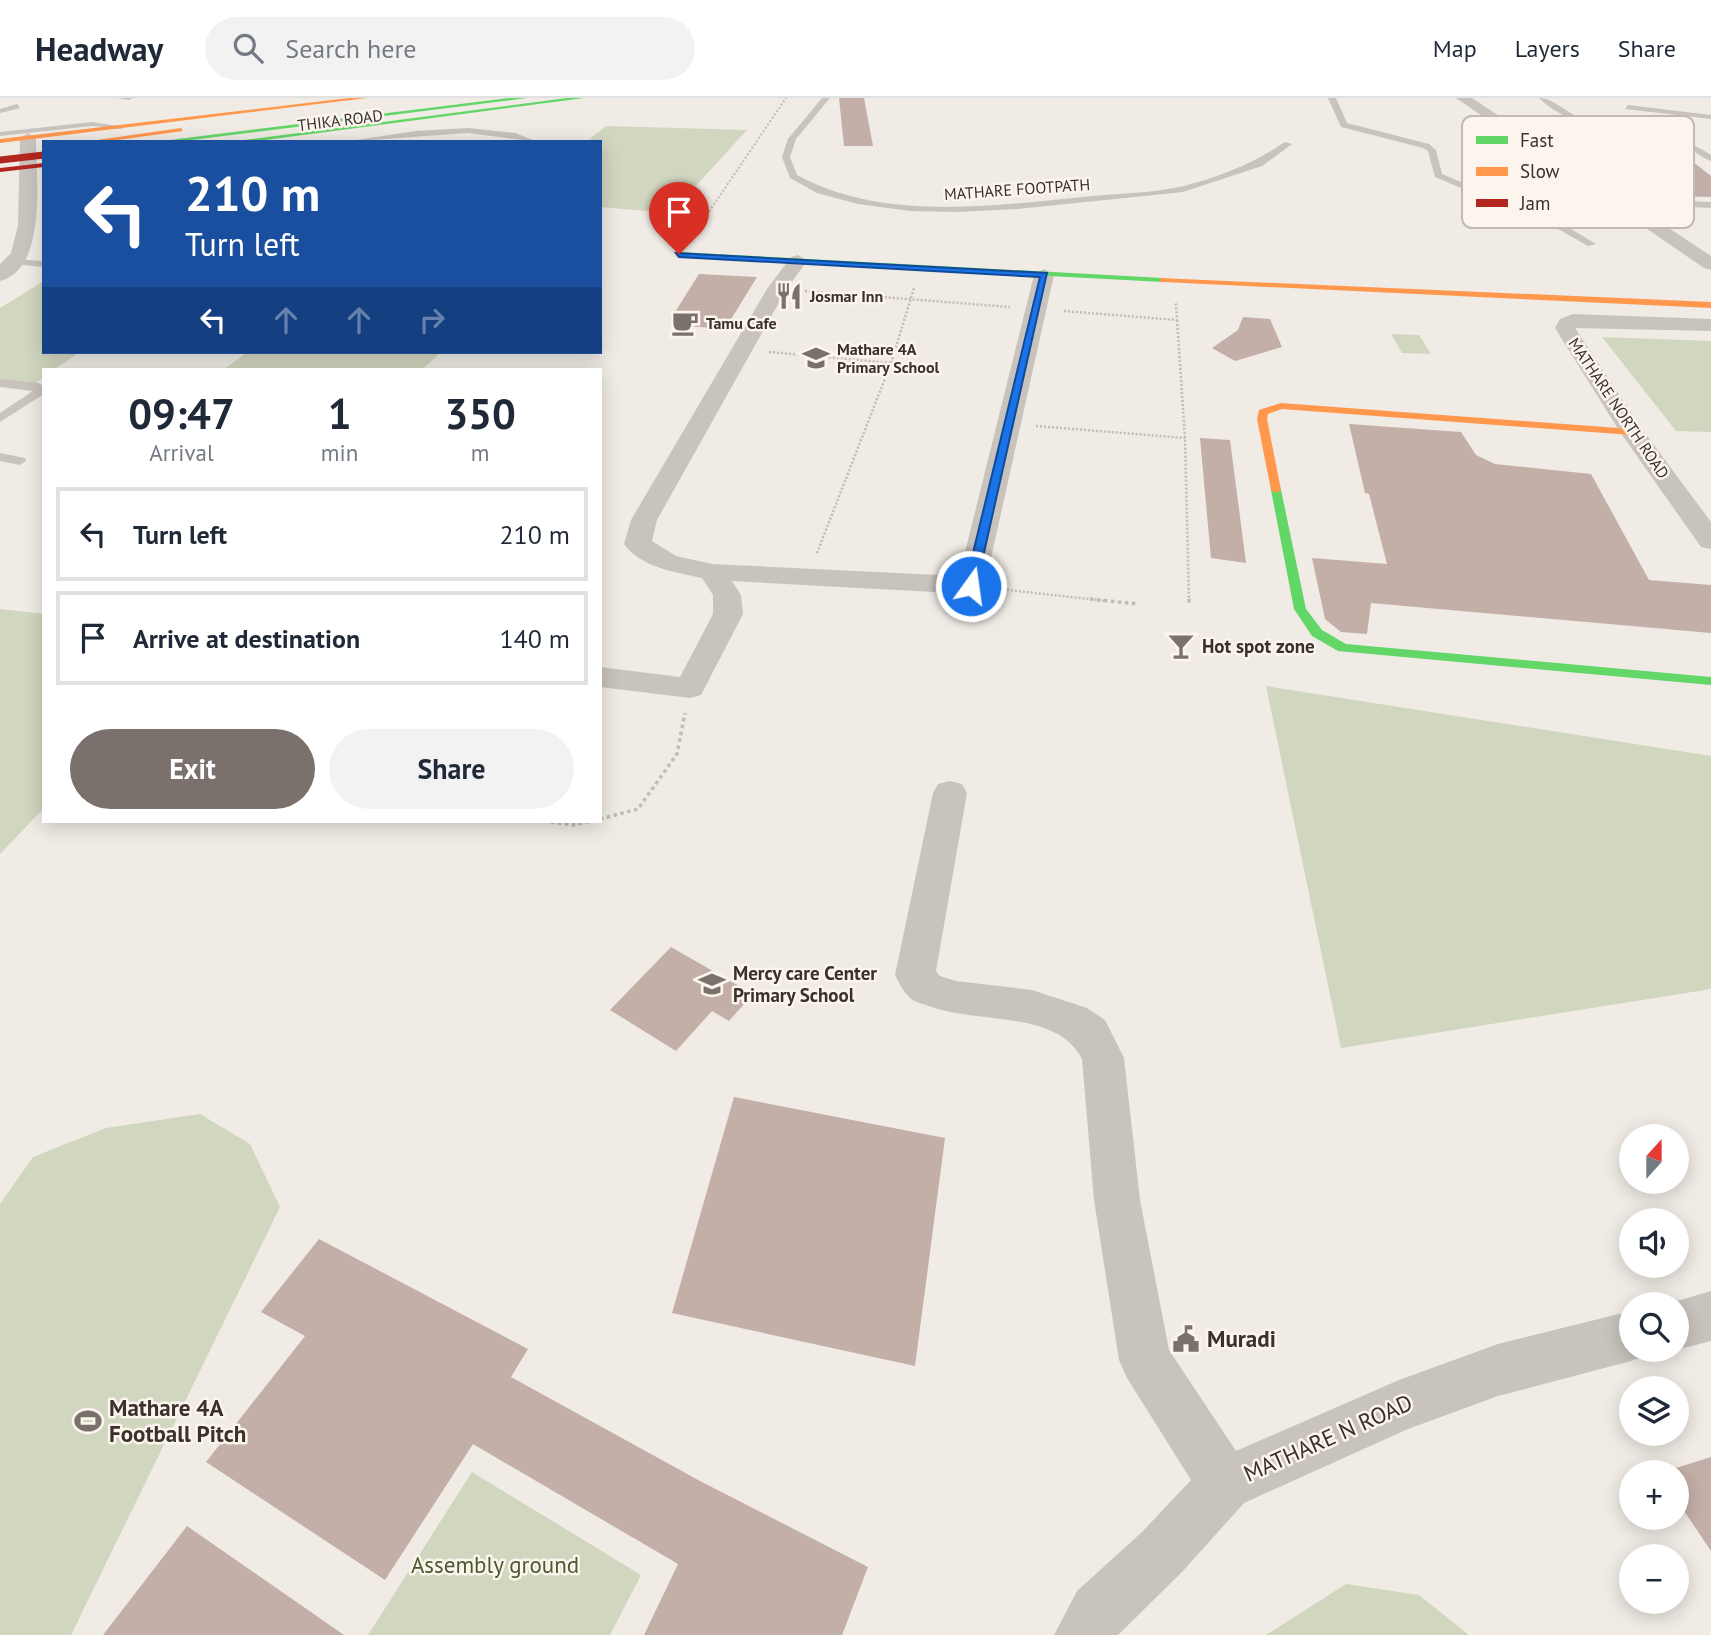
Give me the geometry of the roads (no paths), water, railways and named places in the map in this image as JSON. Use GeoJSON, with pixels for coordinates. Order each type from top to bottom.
{"type":"FeatureCollection","features":[{"type":"Feature","properties":{"kind":"main road","name":"THIKA ROAD"},"geometry":{"type":"LineString","coordinates":[[52,140],[121,127],[314,101],[364,98]]}},
{"type":"Feature","properties":{"kind":"main road","name":"THIKA ROAD"},"geometry":{"type":"LineString","coordinates":[[102,140],[445,98]]}},
{"type":"Feature","properties":{"kind":"main road","name":"THIKA ROAD"},"geometry":{"type":"LineString","coordinates":[[174,140],[524,98]]}},
{"type":"Feature","properties":{"kind":"main road","name":"THIKA ROAD"},"geometry":{"type":"LineString","coordinates":[[248,140],[581,98]]}},
{"type":"Feature","properties":{"kind":"main road","name":"THIKA ROAD"},"geometry":{"type":"LineString","coordinates":[[0,141],[36,143]]}},
{"type":"Feature","properties":{"kind":"main road","name":"THIKA ROAD"},"geometry":{"type":"LineString","coordinates":[[0,152],[36,143]]}},
{"type":"Feature","properties":{"kind":"main road"},"geometry":{"type":"LineString","coordinates":[[0,160],[42,155]]}},
{"type":"Feature","properties":{"kind":"main road"},"geometry":{"type":"LineString","coordinates":[[0,170],[35,166]]}},
{"type":"Feature","properties":{"kind":"main road"},"geometry":{"type":"LineString","coordinates":[[679,254],[1044,275],[1711,305]]}},
{"type":"Feature","properties":{"kind":"main road"},"geometry":{"type":"LineString","coordinates":[[1632,432],[1299,406],[1271,408],[1263,412],[1262,419],[1300,609],[1308,626],[1320,638],[1343,648],[1711,681]]}},
{"type":"Feature","properties":{"kind":"street"},"geometry":{"type":"LineString","coordinates":[[1462,98],[1489,116]]}},
{"type":"Feature","properties":{"kind":"street"},"geometry":{"type":"LineString","coordinates":[[0,275],[17,258],[27,225],[36,143]]}},
{"type":"Feature","properties":{"kind":"street"},"geometry":{"type":"LineString","coordinates":[[1656,228],[1711,264]]}},
{"type":"Feature","properties":{"kind":"street"},"geometry":{"type":"LineString","coordinates":[[798,261],[777,289],[741,349],[644,520],[638,544],[667,562],[712,572],[971,586],[1044,275]]}},
{"type":"Feature","properties":{"kind":"street","name":"MATHARE NORTH ROAD"},"geometry":{"type":"LineString","coordinates":[[1711,325],[1573,320],[1567,323],[1565,328],[1632,432],[1711,541]]}},
{"type":"Feature","properties":{"kind":"street"},"geometry":{"type":"LineString","coordinates":[[602,677],[690,688],[728,614],[727,595],[712,572]]}},
{"type":"Feature","properties":{"kind":"street"},"geometry":{"type":"LineString","coordinates":[[950,793],[915,975],[926,988],[956,998],[1032,1007],[1072,1020],[1090,1033],[1103,1058],[1117,1200],[1145,1360],[1224,1484]]}},
{"type":"Feature","properties":{"kind":"street"},"geometry":{"type":"LineString","coordinates":[[1689,1322],[1711,1316]]}},
{"type":"Feature","properties":{"kind":"street","name":"MATHARE N ROAD"},"geometry":{"type":"LineString","coordinates":[[1084,1635],[1098,1612],[1162,1552],[1224,1484],[1399,1406],[1497,1370],[1619,1339]]}},
{"type":"Feature","properties":{"kind":"lane"},"geometry":{"type":"LineString","coordinates":[[121,98],[129,98]]}},
{"type":"Feature","properties":{"kind":"lane","name":"MATHARE FOOTPATH"},"geometry":{"type":"LineString","coordinates":[[826,98],[792,139],[786,157],[793,176],[820,191],[858,201],[911,208],[1018,206],[1183,189],[1259,164],[1289,144]]}},
{"type":"Feature","properties":{"kind":"lane"},"geometry":{"type":"LineString","coordinates":[[1332,98],[1338,106],[1343,125],[1426,146],[1432,150],[1438,175],[1462,185]]}},
{"type":"Feature","properties":{"kind":"lane"},"geometry":{"type":"LineString","coordinates":[[1543,98],[1552,107],[1570,116]]}},
{"type":"Feature","properties":{"kind":"lane"},"geometry":{"type":"LineString","coordinates":[[0,111],[17,106]]}},
{"type":"Feature","properties":{"kind":"lane"},"geometry":{"type":"LineString","coordinates":[[1628,107],[1711,117]]}},
{"type":"Feature","properties":{"kind":"lane"},"geometry":{"type":"LineString","coordinates":[[0,134],[84,125],[121,127]]}},
{"type":"Feature","properties":{"kind":"lane"},"geometry":{"type":"LineString","coordinates":[[367,140],[455,131],[499,130],[528,140]]}},
{"type":"Feature","properties":{"kind":"lane"},"geometry":{"type":"LineString","coordinates":[[1694,149],[1711,159]]}},
{"type":"Feature","properties":{"kind":"lane"},"geometry":{"type":"LineString","coordinates":[[1563,228],[1591,244]]}},
{"type":"Feature","properties":{"kind":"lane"},"geometry":{"type":"LineString","coordinates":[[17,258],[42,257]]}},
{"type":"Feature","properties":{"kind":"lane"},"geometry":{"type":"LineString","coordinates":[[17,258],[42,264]]}},
{"type":"Feature","properties":{"kind":"lane"},"geometry":{"type":"LineString","coordinates":[[0,383],[35,386],[41,391],[0,418]]}},
{"type":"Feature","properties":{"kind":"lane"},"geometry":{"type":"LineString","coordinates":[[0,398],[18,385]]}},
{"type":"Feature","properties":{"kind":"lane"},"geometry":{"type":"LineString","coordinates":[[0,457],[20,461]]}},
{"type":"Feature","properties":{"kind":"place","name":"Josmar Inn"},"geometry":{"type":"Point","coordinates":[789,296]}},
{"type":"Feature","properties":{"kind":"place","name":"Tamu Cafe"},"geometry":{"type":"Point","coordinates":[685,323]}},
{"type":"Feature","properties":{"kind":"place","name":"Mathare 4A Primary School"},"geometry":{"type":"Point","coordinates":[816,358]}},
{"type":"Feature","properties":{"kind":"place","name":"Hot spot zone"},"geometry":{"type":"Point","coordinates":[1181,646]}},
{"type":"Feature","properties":{"kind":"place","name":"Mercy care Center Primary School"},"geometry":{"type":"Point","coordinates":[712,984]}},
{"type":"Feature","properties":{"kind":"place","name":"Muradi"},"geometry":{"type":"Point","coordinates":[1186,1339]}},
{"type":"Feature","properties":{"kind":"place","name":"Mathare 4A Football Pitch"},"geometry":{"type":"Point","coordinates":[88,1421]}},
{"type":"Feature","properties":{"kind":"park label","name":"Assembly ground"},"geometry":{"type":"Point","coordinates":[495,1565]}}]}
